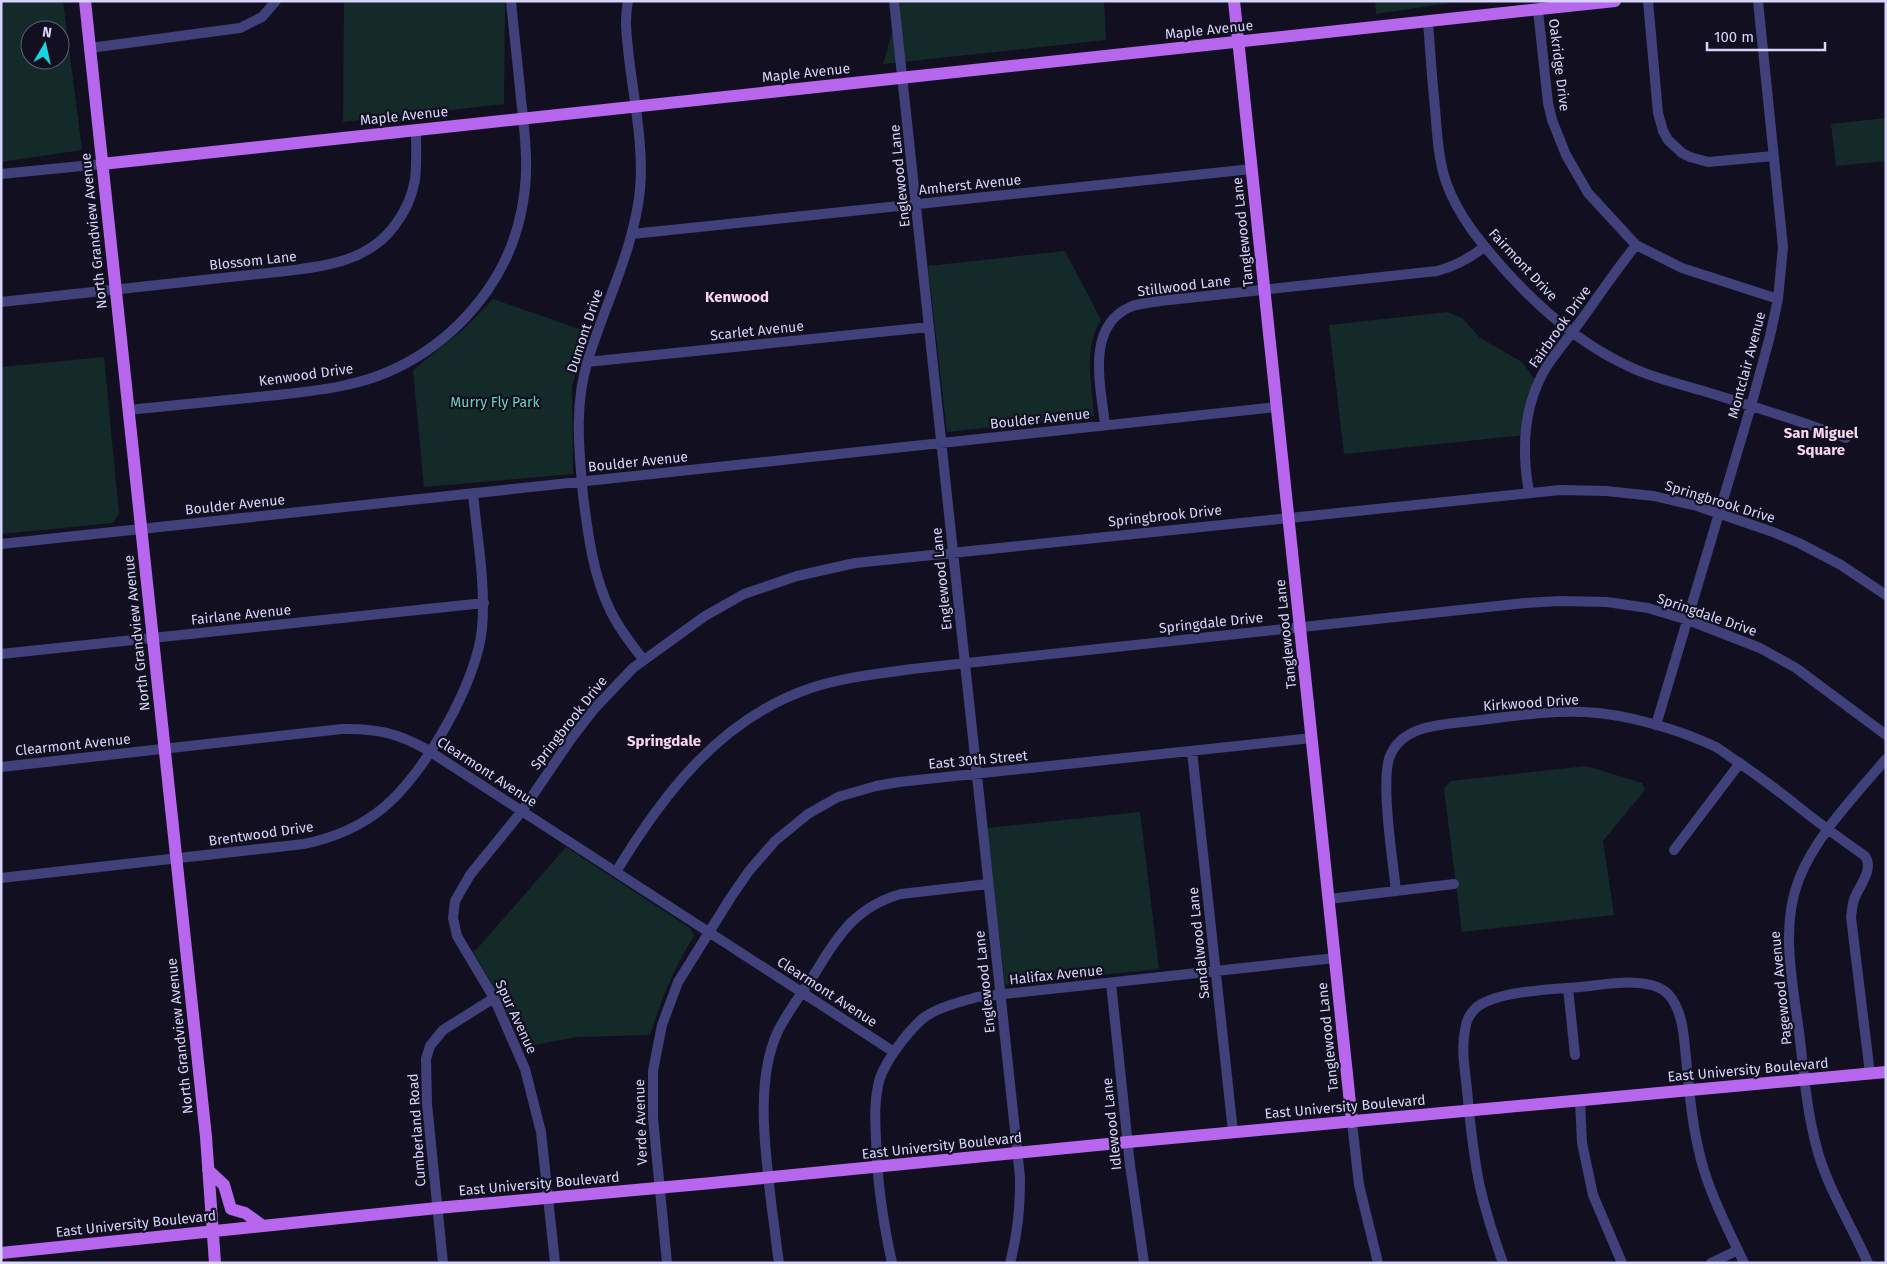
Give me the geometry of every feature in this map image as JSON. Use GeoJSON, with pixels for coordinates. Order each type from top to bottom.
{"type":"FeatureCollection","features":[{"type":"Feature","properties":{"kind":"main road","name":"North Grandview Avenue"},"geometry":{"type":"LineString","coordinates":[[85,1],[176,859],[208,1170],[215,1263]]}},
{"type":"Feature","properties":{"kind":"main road","name":"Tanglewood Lane"},"geometry":{"type":"LineString","coordinates":[[1234,1],[1352,1122]]}},
{"type":"Feature","properties":{"kind":"main road","name":"Maple Avenue"},"geometry":{"type":"LineString","coordinates":[[102,164],[1615,1]]}},
{"type":"Feature","properties":{"kind":"main road","name":"East University Boulevard"},"geometry":{"type":"LineString","coordinates":[[1,1253],[437,1208],[1886,1072]]}},
{"type":"Feature","properties":{"kind":"main road"},"geometry":{"type":"LineString","coordinates":[[208,1170],[224,1185],[232,1209],[245,1213],[263,1226]]}},
{"type":"Feature","properties":{"kind":"street"},"geometry":{"type":"LineString","coordinates":[[90,48],[240,28],[262,17],[276,1]]}},
{"type":"Feature","properties":{"kind":"street","name":"Kenwood Drive"},"geometry":{"type":"LineString","coordinates":[[128,410],[271,395],[347,385],[368,380],[425,353],[455,329],[480,301],[499,271],[518,227],[525,189],[526,156],[511,1]]}},
{"type":"Feature","properties":{"kind":"street","name":"Dumont Drive"},"geometry":{"type":"LineString","coordinates":[[628,1],[627,35],[640,153],[640,190],[632,234],[587,362],[581,393],[578,444],[589,540],[601,588],[611,612],[625,636],[643,660]]}},
{"type":"Feature","properties":{"kind":"street","name":"Englewood Lane"},"geometry":{"type":"LineString","coordinates":[[894,1],[1020,1177],[1020,1212],[1010,1263]]}},
{"type":"Feature","properties":{"kind":"street"},"geometry":{"type":"LineString","coordinates":[[1648,1],[1658,113],[1663,132],[1668,140],[1682,153],[1708,162],[1774,156]]}},
{"type":"Feature","properties":{"kind":"street","name":"Montclair Avenue"},"geometry":{"type":"LineString","coordinates":[[1656,726],[1751,406],[1778,299],[1783,246],[1758,1]]}},
{"type":"Feature","properties":{"kind":"street","name":"Oakridge Drive"},"geometry":{"type":"LineString","coordinates":[[1538,10],[1548,103],[1557,135],[1588,193],[1636,245],[1682,268],[1778,299]]}},
{"type":"Feature","properties":{"kind":"street","name":"Fairmont Drive"},"geometry":{"type":"LineString","coordinates":[[1428,21],[1441,161],[1446,182],[1456,206],[1484,246],[1529,297],[1572,333],[1602,352],[1629,367],[1751,406]]}},
{"type":"Feature","properties":{"kind":"street","name":"Blossom Lane"},"geometry":{"type":"LineString","coordinates":[[1,302],[319,267],[343,262],[362,254],[383,239],[399,219],[407,205],[416,164],[416,130]]}},
{"type":"Feature","properties":{"kind":"street","name":"Maple Avenue"},"geometry":{"type":"LineString","coordinates":[[1,174],[102,164]]}},
{"type":"Feature","properties":{"kind":"street","name":"Amherst Avenue"},"geometry":{"type":"LineString","coordinates":[[632,234],[1252,169]]}},
{"type":"Feature","properties":{"kind":"street","name":"Fairbrook Drive"},"geometry":{"type":"LineString","coordinates":[[1529,492],[1524,442],[1529,410],[1541,378],[1558,351],[1636,245]]}},
{"type":"Feature","properties":{"kind":"street","name":"Stillwood Lane"},"geometry":{"type":"LineString","coordinates":[[1105,425],[1100,382],[1100,346],[1108,326],[1121,312],[1138,304],[1160,301],[1437,271],[1454,266],[1470,258],[1484,246]]}},
{"type":"Feature","properties":{"kind":"street","name":"Scarlet Avenue"},"geometry":{"type":"LineString","coordinates":[[587,362],[929,327]]}},
{"type":"Feature","properties":{"kind":"street"},"geometry":{"type":"LineString","coordinates":[[1751,406],[1772,414],[1798,420],[1846,438]]}},
{"type":"Feature","properties":{"kind":"street","name":"Boulder Avenue"},"geometry":{"type":"LineString","coordinates":[[1,544],[1277,407]]}},
{"type":"Feature","properties":{"kind":"street","name":"Springbrook Drive"},"geometry":{"type":"LineString","coordinates":[[522,811],[553,764],[594,709],[615,685],[643,660],[684,629],[722,605],[766,586],[819,570],[864,562],[1529,492],[1606,490],[1654,496],[1697,506],[1773,532],[1814,550],[1841,565],[1886,595]]}},
{"type":"Feature","properties":{"kind":"street","name":"Brentwood Drive"},"geometry":{"type":"LineString","coordinates":[[1,878],[304,844],[336,836],[369,819],[383,808],[404,787],[430,752],[468,681],[480,644],[484,604],[472,493]]}},
{"type":"Feature","properties":{"kind":"street","name":"Springdale Drive"},"geometry":{"type":"LineString","coordinates":[[616,872],[656,809],[686,773],[712,747],[756,714],[794,694],[838,680],[904,670],[1300,627],[1560,601],[1607,602],[1648,608],[1688,620],[1760,648],[1818,684],[1886,735]]}},
{"type":"Feature","properties":{"kind":"street","name":"Fairlane Avenue"},"geometry":{"type":"LineString","coordinates":[[1,654],[484,604]]}},
{"type":"Feature","properties":{"kind":"street","name":"Kirkwood Drive"},"geometry":{"type":"LineString","coordinates":[[1396,891],[1388,808],[1387,766],[1393,750],[1412,732],[1452,724],[1561,712],[1601,713],[1656,726],[1716,747],[1740,763],[1867,860],[1868,870],[1852,906],[1851,929],[1870,1074]]}},
{"type":"Feature","properties":{"kind":"street","name":"Clearmont Avenue"},"geometry":{"type":"LineString","coordinates":[[1,766],[342,729],[364,728],[386,732],[406,739],[430,752],[894,1052]]}},
{"type":"Feature","properties":{"kind":"street","name":"East 30th Street"},"geometry":{"type":"LineString","coordinates":[[708,932],[730,897],[765,851],[789,828],[823,805],[854,791],[933,778],[977,775],[1312,738]]}},
{"type":"Feature","properties":{"kind":"street","name":"Sandalwood Lane"},"geometry":{"type":"LineString","coordinates":[[1192,751],[1233,1132]]}},
{"type":"Feature","properties":{"kind":"street","name":"Pagewood Avenue"},"geometry":{"type":"LineString","coordinates":[[1868,1263],[1821,1161],[1816,1145],[1805,1080],[1793,980],[1789,923],[1792,900],[1800,877],[1810,858],[1828,830],[1886,759]]}},
{"type":"Feature","properties":{"kind":"street"},"geometry":{"type":"LineString","coordinates":[[1674,850],[1740,763]]}},
{"type":"Feature","properties":{"kind":"street","name":"Spur Avenue"},"geometry":{"type":"LineString","coordinates":[[522,811],[460,890],[453,910],[454,926],[457,936],[494,998],[525,1069],[542,1132],[555,1263]]}},
{"type":"Feature","properties":{"kind":"street"},"geometry":{"type":"LineString","coordinates":[[779,1263],[768,1178],[764,1121],[765,1085],[772,1050],[779,1030],[838,937],[867,908],[902,894],[988,884]]}},
{"type":"Feature","properties":{"kind":"street"},"geometry":{"type":"LineString","coordinates":[[1329,899],[1454,884]]}},
{"type":"Feature","properties":{"kind":"street","name":"Verde Avenue"},"geometry":{"type":"LineString","coordinates":[[667,1263],[652,1118],[653,1071],[662,1025],[678,982],[708,932]]}},
{"type":"Feature","properties":{"kind":"street","name":"Halifax Avenue"},"geometry":{"type":"LineString","coordinates":[[892,1263],[877,1167],[875,1116],[877,1090],[886,1065],[894,1052],[922,1019],[949,1005],[977,997],[1335,958]]}},
{"type":"Feature","properties":{"kind":"street","name":"Idlewood Lane"},"geometry":{"type":"LineString","coordinates":[[1111,982],[1136,1220],[1144,1263]]}},
{"type":"Feature","properties":{"kind":"street"},"geometry":{"type":"LineString","coordinates":[[1503,1263],[1488,1219],[1480,1186],[1469,1111],[1464,1030],[1471,1014],[1483,1003],[1491,999],[1512,995],[1568,988],[1644,984],[1660,987],[1667,993],[1677,1008],[1681,1020],[1698,1149],[1712,1190],[1744,1263]]}},
{"type":"Feature","properties":{"kind":"street"},"geometry":{"type":"LineString","coordinates":[[1568,988],[1575,1055]]}},
{"type":"Feature","properties":{"kind":"street","name":"Cumberland Road"},"geometry":{"type":"LineString","coordinates":[[443,1263],[427,1098],[426,1069],[428,1051],[433,1040],[443,1030],[494,998]]}},
{"type":"Feature","properties":{"kind":"street"},"geometry":{"type":"LineString","coordinates":[[1580,1100],[1582,1143],[1593,1195],[1622,1263]]}},
{"type":"Feature","properties":{"kind":"street","name":"Tanglewood Lane"},"geometry":{"type":"LineString","coordinates":[[1352,1122],[1359,1185],[1378,1263]]}},
{"type":"Feature","properties":{"kind":"street"},"geometry":{"type":"LineString","coordinates":[[1711,1263],[1738,1250]]}},
{"type":"Feature","properties":{"kind":"green space"},"geometry":{"type":"Polygon","coordinates":[[[1,1],[63,1],[65,20],[20,20],[20,70],[70,70],[70,56],[82,150],[1,162],[1,1]]]}},
{"type":"Feature","properties":{"kind":"green space"},"geometry":{"type":"Polygon","coordinates":[[[344,1],[505,1],[504,104],[343,122],[344,1]]]}},
{"type":"Feature","properties":{"kind":"green space"},"geometry":{"type":"Polygon","coordinates":[[[894,1],[1104,1],[1106,40],[883,64],[897,16],[894,1]]]}},
{"type":"Feature","properties":{"kind":"green space"},"geometry":{"type":"Polygon","coordinates":[[[1375,1],[1462,1],[1376,14],[1375,1]]]}},
{"type":"Feature","properties":{"kind":"green space"},"geometry":{"type":"Polygon","coordinates":[[[1886,118],[1886,161],[1836,166],[1831,124],[1886,118]]]}},
{"type":"Feature","properties":{"kind":"green space"},"geometry":{"type":"Polygon","coordinates":[[[1065,251],[1101,320],[1095,331],[1090,354],[1094,416],[947,432],[928,266],[1065,251]]]}},
{"type":"Feature","properties":{"kind":"green space","name":"Murry Fly Park"},"geometry":{"type":"Polygon","coordinates":[[[493,299],[588,332],[572,386],[573,474],[424,487],[413,370],[464,329],[493,299]]]}},
{"type":"Feature","properties":{"kind":"green space"},"geometry":{"type":"Polygon","coordinates":[[[1447,312],[1462,318],[1480,338],[1522,362],[1538,384],[1524,435],[1344,454],[1329,325],[1447,312]]]}},
{"type":"Feature","properties":{"kind":"green space"},"geometry":{"type":"Polygon","coordinates":[[[104,357],[119,514],[113,523],[1,534],[1,367],[104,357]]]}},
{"type":"Feature","properties":{"kind":"green space"},"geometry":{"type":"Polygon","coordinates":[[[1586,766],[1642,783],[1645,790],[1603,841],[1614,915],[1462,932],[1444,789],[1451,781],[1586,766]]]}},
{"type":"Feature","properties":{"kind":"green space"},"geometry":{"type":"Polygon","coordinates":[[[1140,812],[1159,969],[1005,985],[987,828],[1140,812]]]}},
{"type":"Feature","properties":{"kind":"green space"},"geometry":{"type":"Polygon","coordinates":[[[566,847],[690,928],[694,936],[669,984],[650,1035],[577,1037],[523,1047],[496,991],[473,952],[566,847]]]}},
{"type":"Feature","properties":{"kind":"district","name":"Kenwood"},"geometry":{"type":"Point","coordinates":[737,297]}},
{"type":"Feature","properties":{"kind":"district","name":"San Miguel Square"},"geometry":{"type":"Point","coordinates":[1821,442]}},
{"type":"Feature","properties":{"kind":"district","name":"Springdale"},"geometry":{"type":"Point","coordinates":[664,741]}}]}
